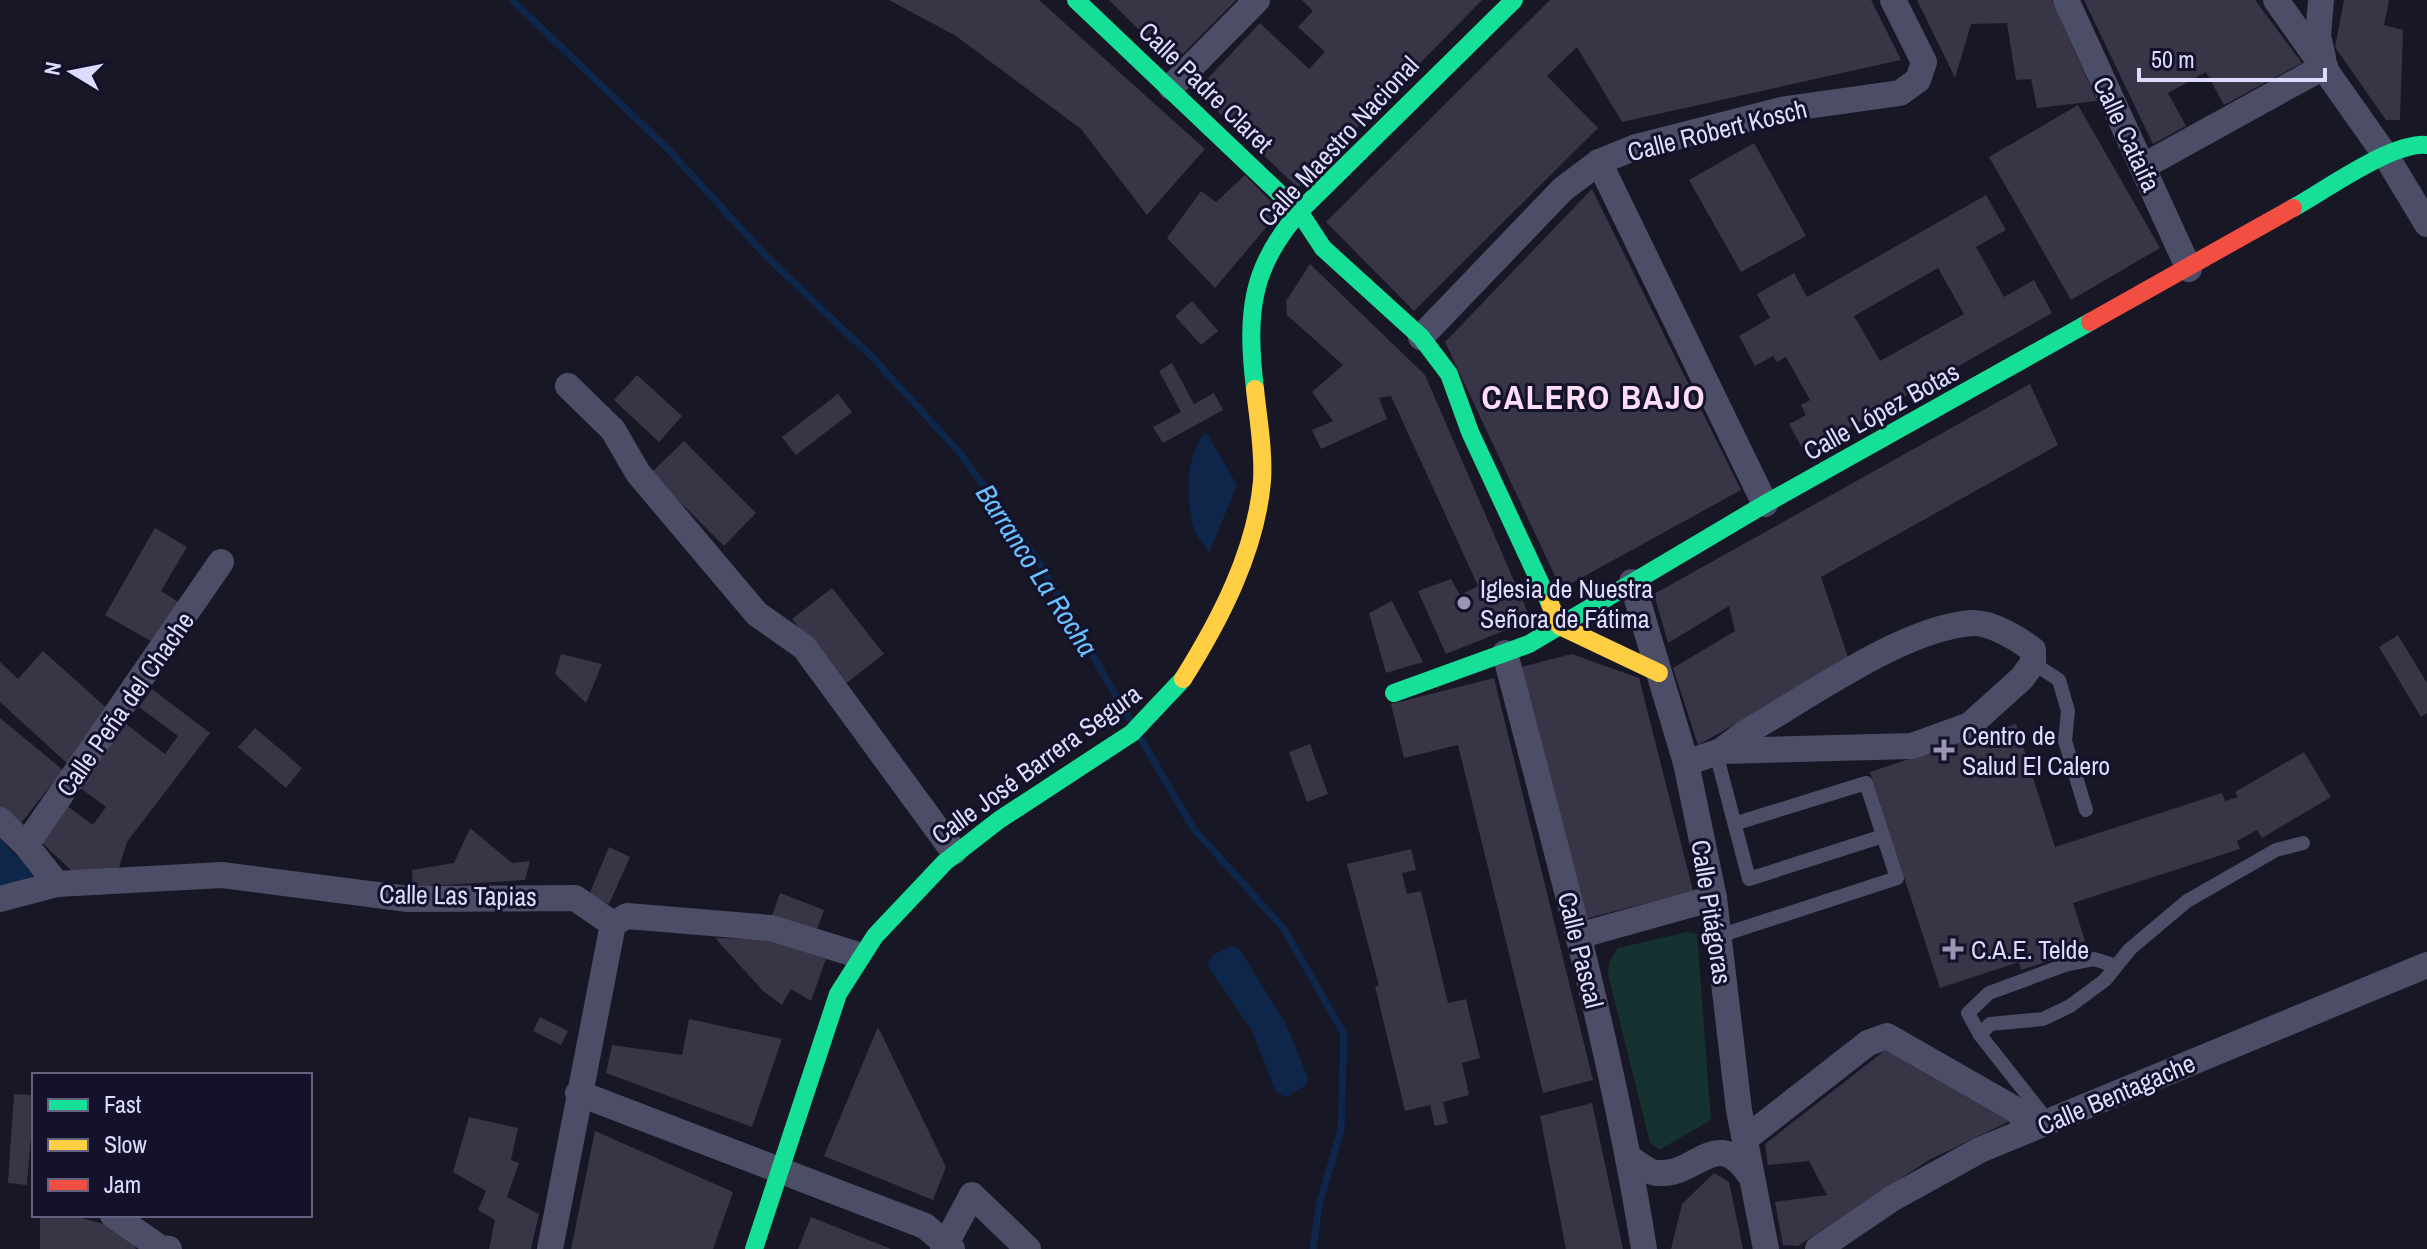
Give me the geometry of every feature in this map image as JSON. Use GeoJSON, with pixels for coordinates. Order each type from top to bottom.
{"type":"FeatureCollection","features":[{"type":"Feature","properties":{"kind":"street","name":"Calle Padre Claret"},"geometry":{"type":"LineString","coordinates":[[1076,0],[1171,87],[1300,213],[1323,248],[1421,337],[1449,374],[1470,432],[1560,626]]}},
{"type":"Feature","properties":{"kind":"street"},"geometry":{"type":"LineString","coordinates":[[1171,87],[1257,0]]}},
{"type":"Feature","properties":{"kind":"street","name":"Calle Maestro Nacional"},"geometry":{"type":"LineString","coordinates":[[1249,343],[1253,299],[1268,253],[1300,213],[1514,0]]}},
{"type":"Feature","properties":{"kind":"street","name":"Calle Robert Kosch"},"geometry":{"type":"LineString","coordinates":[[1421,337],[1563,189],[1599,162],[1636,147],[1786,109],[1900,93],[1918,80],[1924,62],[1893,0]]}},
{"type":"Feature","properties":{"kind":"street","name":"Calle Cataifa"},"geometry":{"type":"LineString","coordinates":[[2066,0],[2189,269]]}},
{"type":"Feature","properties":{"kind":"street"},"geometry":{"type":"LineString","coordinates":[[2280,6],[2320,6],[2318,36],[2325,66]]}},
{"type":"Feature","properties":{"kind":"street"},"geometry":{"type":"LineString","coordinates":[[2280,6],[2386,156],[2427,224]]}},
{"type":"Feature","properties":{"kind":"street"},"geometry":{"type":"LineString","coordinates":[[2142,167],[2325,66]]}},
{"type":"Feature","properties":{"kind":"street","name":"Calle López Botas"},"geometry":{"type":"LineString","coordinates":[[1394,693],[1505,653],[1560,626],[1765,504],[2386,156],[2415,144],[2427,145]]}},
{"type":"Feature","properties":{"kind":"street"},"geometry":{"type":"LineString","coordinates":[[1599,162],[1765,504]]}},
{"type":"Feature","properties":{"kind":"street","name":"Calle José Barrera Segura"},"geometry":{"type":"LineString","coordinates":[[754,1249],[838,994],[858,955],[897,908],[954,852],[1111,748],[1158,709],[1202,650],[1251,530],[1262,482],[1262,439],[1249,343]]}},
{"type":"Feature","properties":{"kind":"street"},"geometry":{"type":"LineString","coordinates":[[568,386],[613,430],[638,473],[757,614],[804,647],[954,852]]}},
{"type":"Feature","properties":{"kind":"street","name":"Calle Peña del Chache"},"geometry":{"type":"LineString","coordinates":[[26,845],[145,678],[221,562]]}},
{"type":"Feature","properties":{"kind":"street","name":"Calle Pitágoras"},"geometry":{"type":"LineString","coordinates":[[1632,582],[1686,763],[1714,898],[1739,1110],[1766,1249]]}},
{"type":"Feature","properties":{"kind":"street"},"geometry":{"type":"LineString","coordinates":[[1686,763],[1718,752],[1745,733],[1910,638],[1974,623],[2019,639],[2033,650],[2033,663],[2022,678],[1970,725],[1912,746],[1718,752]]}},
{"type":"Feature","properties":{"kind":"street"},"geometry":{"type":"LineString","coordinates":[[1560,626],[1659,673]]}},
{"type":"Feature","properties":{"kind":"street","name":"Calle Pascal"},"geometry":{"type":"LineString","coordinates":[[1505,653],[1578,936],[1630,1158],[1644,1249]]}},
{"type":"Feature","properties":{"kind":"street"},"geometry":{"type":"LineString","coordinates":[[0,820],[26,845],[57,884]]}},
{"type":"Feature","properties":{"kind":"street","name":"Calle Las Tapias"},"geometry":{"type":"LineString","coordinates":[[0,899],[57,884],[222,875],[408,899],[575,898],[613,924]]}},
{"type":"Feature","properties":{"kind":"street"},"geometry":{"type":"LineString","coordinates":[[1578,936],[1714,898]]}},
{"type":"Feature","properties":{"kind":"street"},"geometry":{"type":"LineString","coordinates":[[550,1249],[613,924],[627,916],[771,928],[858,955]]}},
{"type":"Feature","properties":{"kind":"street","name":"Calle Bentagache"},"geometry":{"type":"LineString","coordinates":[[1818,1249],[1893,1198],[1980,1150],[2427,965]]}},
{"type":"Feature","properties":{"kind":"street"},"geometry":{"type":"LineString","coordinates":[[1745,1139],[1868,1043],[1887,1036],[2018,1111],[2037,1127]]}},
{"type":"Feature","properties":{"kind":"street"},"geometry":{"type":"LineString","coordinates":[[578,1093],[780,1167],[925,1226],[947,1247],[972,1195],[1028,1249]]}},
{"type":"Feature","properties":{"kind":"street"},"geometry":{"type":"LineString","coordinates":[[1630,1158],[1656,1174],[1676,1170],[1704,1155],[1727,1136],[1739,1110]]}},
{"type":"Feature","properties":{"kind":"street"},"geometry":{"type":"LineString","coordinates":[[1704,1155],[1728,1153],[1742,1164],[1752,1178]]}},
{"type":"Feature","properties":{"kind":"street"},"geometry":{"type":"LineString","coordinates":[[116,1217],[160,1248],[169,1249]]}},
{"type":"Feature","properties":{"kind":"lane"},"geometry":{"type":"LineString","coordinates":[[2033,663],[2059,680],[2068,711],[2065,741],[2086,810]]}},
{"type":"Feature","properties":{"kind":"lane"},"geometry":{"type":"LineString","coordinates":[[1718,752],[1749,879],[1883,836]]}},
{"type":"Feature","properties":{"kind":"lane"},"geometry":{"type":"LineString","coordinates":[[1719,936],[1897,878],[1866,783],[1737,823]]}},
{"type":"Feature","properties":{"kind":"lane"},"geometry":{"type":"LineString","coordinates":[[1980,1035],[1990,1024],[2043,1019],[2070,1006],[2105,980],[2130,949],[2187,901],[2276,850],[2303,843]]}},
{"type":"Feature","properties":{"kind":"lane"},"geometry":{"type":"LineString","coordinates":[[2037,1127],[2040,1111],[1980,1035],[1968,1013],[1989,993],[2065,965],[2094,959],[2116,966]]}},
{"type":"Feature","properties":{"kind":"green space"},"geometry":{"type":"Polygon","coordinates":[[[1687,932],[1697,934],[1711,1120],[1659,1150],[1650,1143],[1608,975],[1609,962],[1618,948],[1687,932]]]}},
{"type":"Feature","properties":{"kind":"water"},"geometry":{"type":"Polygon","coordinates":[[[1206,432],[1237,485],[1209,553],[1195,531],[1189,493],[1194,452],[1206,432]]]}},
{"type":"Feature","properties":{"kind":"water"},"geometry":{"type":"Polygon","coordinates":[[[0,839],[35,875],[0,888],[0,839]]]}},
{"type":"Feature","properties":{"kind":"water"},"geometry":{"type":"Polygon","coordinates":[[[1231,946],[1239,948],[1287,1026],[1308,1078],[1306,1085],[1286,1097],[1276,1092],[1252,1031],[1207,965],[1213,955],[1231,946]]]}},
{"type":"Feature","properties":{"kind":"building"},"geometry":{"type":"Polygon","coordinates":[[[889,0],[1039,0],[1205,149],[1147,215],[1081,129],[956,36],[889,0]]]}},
{"type":"Feature","properties":{"kind":"building"},"geometry":{"type":"Polygon","coordinates":[[[1109,0],[1236,0],[1173,64],[1109,0]]]}},
{"type":"Feature","properties":{"kind":"building"},"geometry":{"type":"Polygon","coordinates":[[[1302,0],[1482,0],[1298,188],[1196,91],[1260,23],[1309,69],[1325,52],[1298,27],[1313,11],[1302,0]]]}},
{"type":"Feature","properties":{"kind":"building"},"geometry":{"type":"Polygon","coordinates":[[[1550,0],[1871,0],[1901,60],[1622,122],[1577,47],[1547,76],[1598,128],[1414,311],[1326,222],[1550,0]]]}},
{"type":"Feature","properties":{"kind":"building"},"geometry":{"type":"Polygon","coordinates":[[[1917,0],[2052,0],[2097,101],[2037,108],[2031,79],[2016,80],[2007,23],[1971,24],[1955,78],[1917,0]]]}},
{"type":"Feature","properties":{"kind":"building"},"geometry":{"type":"Polygon","coordinates":[[[2084,0],[2255,0],[2302,63],[2224,105],[2206,72],[2168,93],[2186,126],[2153,144],[2084,0]]]}},
{"type":"Feature","properties":{"kind":"building"},"geometry":{"type":"Polygon","coordinates":[[[2344,0],[2389,0],[2384,25],[2403,30],[2400,120],[2386,120],[2335,47],[2344,0]]]}},
{"type":"Feature","properties":{"kind":"building"},"geometry":{"type":"Polygon","coordinates":[[[2078,105],[2160,248],[2071,300],[1989,157],[2078,105]]]}},
{"type":"Feature","properties":{"kind":"building"},"geometry":{"type":"Polygon","coordinates":[[[1754,143],[1806,236],[1741,272],[1689,180],[1754,143]]]}},
{"type":"Feature","properties":{"kind":"building"},"geometry":{"type":"Polygon","coordinates":[[[1245,175],[1280,211],[1215,288],[1167,238],[1201,191],[1216,202],[1245,175]]]}},
{"type":"Feature","properties":{"kind":"building"},"geometry":{"type":"Polygon","coordinates":[[[1592,189],[1741,490],[1561,589],[1445,342],[1592,189]]]}},
{"type":"Feature","properties":{"kind":"building"},"geometry":{"type":"Polygon","coordinates":[[[1986,195],[2006,230],[1976,247],[2004,297],[2034,280],[2052,313],[1805,453],[1789,424],[1806,415],[1801,405],[1810,400],[1786,357],[1777,362],[1773,356],[1755,366],[1739,336],[1770,318],[1757,294],[1794,273],[1807,297],[1986,195]],[[1938,268],[1854,316],[1880,361],[1964,314],[1938,268]]]}},
{"type":"Feature","properties":{"kind":"building"},"geometry":{"type":"Polygon","coordinates":[[[1310,264],[1425,375],[1531,620],[1446,654],[1418,591],[1451,579],[1460,595],[1478,586],[1391,396],[1379,398],[1387,419],[1321,449],[1312,430],[1333,421],[1312,392],[1343,365],[1287,315],[1286,301],[1310,264]]]}},
{"type":"Feature","properties":{"kind":"building"},"geometry":{"type":"Polygon","coordinates":[[[1192,301],[1218,331],[1201,345],[1175,316],[1192,301]]]}},
{"type":"Feature","properties":{"kind":"building"},"geometry":{"type":"Polygon","coordinates":[[[1172,363],[1194,404],[1214,393],[1223,410],[1163,443],[1153,427],[1181,412],[1159,371],[1172,363]]]}},
{"type":"Feature","properties":{"kind":"building"},"geometry":{"type":"Polygon","coordinates":[[[637,375],[682,416],[659,442],[614,400],[637,375]]]}},
{"type":"Feature","properties":{"kind":"building"},"geometry":{"type":"Polygon","coordinates":[[[2030,384],[2058,445],[1821,577],[1849,660],[1698,745],[1673,668],[1735,631],[1729,606],[1668,643],[1654,594],[2030,384]]]}},
{"type":"Feature","properties":{"kind":"building"},"geometry":{"type":"Polygon","coordinates":[[[838,394],[852,412],[796,455],[782,437],[838,394]]]}},
{"type":"Feature","properties":{"kind":"building"},"geometry":{"type":"Polygon","coordinates":[[[684,441],[756,513],[724,546],[651,473],[684,441]]]}},
{"type":"Feature","properties":{"kind":"building"},"geometry":{"type":"Polygon","coordinates":[[[155,528],[187,547],[161,591],[180,603],[156,644],[105,615],[155,528]]]}},
{"type":"Feature","properties":{"kind":"building"},"geometry":{"type":"Polygon","coordinates":[[[832,588],[884,654],[844,685],[792,619],[832,588]]]}},
{"type":"Feature","properties":{"kind":"building"},"geometry":{"type":"Polygon","coordinates":[[[1392,601],[1423,662],[1386,673],[1369,613],[1392,601]]]}},
{"type":"Feature","properties":{"kind":"building"},"geometry":{"type":"Polygon","coordinates":[[[2398,635],[2427,683],[2427,713],[2421,717],[2379,647],[2398,635]]]}},
{"type":"Feature","properties":{"kind":"building"},"geometry":{"type":"Polygon","coordinates":[[[43,651],[111,712],[69,765],[0,702],[0,662],[18,679],[43,651]]]}},
{"type":"Feature","properties":{"kind":"building"},"geometry":{"type":"Polygon","coordinates":[[[561,654],[602,664],[586,703],[555,674],[561,654]]]}},
{"type":"Feature","properties":{"kind":"building"},"geometry":{"type":"Polygon","coordinates":[[[1572,654],[1639,678],[1693,891],[1585,919],[1521,667],[1572,654]]]}},
{"type":"Feature","properties":{"kind":"building"},"geometry":{"type":"Polygon","coordinates":[[[1494,678],[1593,1080],[1543,1093],[1458,745],[1404,758],[1391,704],[1494,678]]]}},
{"type":"Feature","properties":{"kind":"building"},"geometry":{"type":"Polygon","coordinates":[[[152,689],[210,733],[127,842],[117,874],[72,871],[39,840],[66,805],[93,825],[106,807],[79,787],[126,724],[165,754],[178,736],[139,707],[152,689]]]}},
{"type":"Feature","properties":{"kind":"building"},"geometry":{"type":"Polygon","coordinates":[[[0,718],[63,770],[18,827],[0,809],[0,718]]]}},
{"type":"Feature","properties":{"kind":"building"},"geometry":{"type":"Polygon","coordinates":[[[2016,724],[2055,847],[2222,793],[2225,801],[2238,797],[2235,792],[2304,752],[2331,797],[2262,838],[2257,830],[2237,841],[2240,849],[2073,903],[2085,941],[2058,949],[2061,957],[2021,970],[2019,962],[1940,988],[1870,772],[1924,754],[1960,733],[1962,742],[2016,724]]]}},
{"type":"Feature","properties":{"kind":"building"},"geometry":{"type":"Polygon","coordinates":[[[255,728],[302,768],[286,788],[238,747],[255,728]]]}},
{"type":"Feature","properties":{"kind":"building"},"geometry":{"type":"Polygon","coordinates":[[[1310,744],[1328,794],[1307,802],[1289,752],[1310,744]]]}},
{"type":"Feature","properties":{"kind":"building"},"geometry":{"type":"Polygon","coordinates":[[[470,828],[512,863],[530,861],[525,880],[413,887],[412,870],[454,863],[470,828]]]}},
{"type":"Feature","properties":{"kind":"building"},"geometry":{"type":"Polygon","coordinates":[[[609,847],[630,857],[609,904],[589,895],[609,847]]]}},
{"type":"Feature","properties":{"kind":"building"},"geometry":{"type":"Polygon","coordinates":[[[1411,849],[1416,870],[1402,873],[1407,894],[1421,891],[1448,1003],[1466,999],[1480,1058],[1462,1063],[1469,1095],[1443,1102],[1448,1123],[1435,1126],[1430,1105],[1405,1111],[1375,986],[1379,986],[1347,864],[1411,849]]]}},
{"type":"Feature","properties":{"kind":"building"},"geometry":{"type":"Polygon","coordinates":[[[780,893],[824,910],[814,937],[770,921],[780,893]]]}},
{"type":"Feature","properties":{"kind":"building"},"geometry":{"type":"Polygon","coordinates":[[[715,938],[767,939],[826,959],[811,1001],[791,989],[782,1005],[763,991],[715,938]]]}},
{"type":"Feature","properties":{"kind":"building"},"geometry":{"type":"Polygon","coordinates":[[[540,1017],[568,1031],[561,1045],[533,1031],[540,1017]]]}},
{"type":"Feature","properties":{"kind":"building"},"geometry":{"type":"Polygon","coordinates":[[[689,1019],[782,1039],[752,1127],[606,1073],[612,1045],[682,1055],[689,1019]]]}},
{"type":"Feature","properties":{"kind":"building"},"geometry":{"type":"Polygon","coordinates":[[[878,1027],[946,1167],[933,1200],[824,1156],[878,1027]]]}},
{"type":"Feature","properties":{"kind":"building"},"geometry":{"type":"Polygon","coordinates":[[[1888,1048],[2012,1120],[1929,1160],[1798,1246],[1783,1245],[1775,1202],[1827,1195],[1809,1161],[1768,1165],[1765,1144],[1888,1048]]]}},
{"type":"Feature","properties":{"kind":"building"},"geometry":{"type":"Polygon","coordinates":[[[14,1094],[32,1095],[27,1185],[8,1183],[14,1094]]]}},
{"type":"Feature","properties":{"kind":"building"},"geometry":{"type":"Polygon","coordinates":[[[1592,1103],[1623,1249],[1566,1249],[1540,1116],[1592,1103]]]}},
{"type":"Feature","properties":{"kind":"building"},"geometry":{"type":"Polygon","coordinates":[[[469,1117],[518,1128],[511,1160],[519,1163],[507,1197],[539,1214],[531,1249],[489,1249],[495,1220],[478,1210],[486,1191],[453,1172],[469,1117]]]}},
{"type":"Feature","properties":{"kind":"building"},"geometry":{"type":"Polygon","coordinates":[[[595,1131],[733,1192],[713,1249],[571,1249],[595,1131]]]}},
{"type":"Feature","properties":{"kind":"building"},"geometry":{"type":"Polygon","coordinates":[[[1714,1173],[1729,1182],[1743,1249],[1671,1249],[1682,1204],[1714,1173]]]}},
{"type":"Feature","properties":{"kind":"building"},"geometry":{"type":"Polygon","coordinates":[[[40,1217],[77,1217],[126,1230],[136,1249],[40,1249],[40,1217]]]}},
{"type":"Feature","properties":{"kind":"building"},"geometry":{"type":"Polygon","coordinates":[[[811,1217],[891,1249],[798,1249],[811,1217]]]}},
{"type":"Feature","properties":{"kind":"waterway","name":"Barranco La Rocha"},"geometry":{"type":"LineString","coordinates":[[512,0],[668,149],[766,256],[872,357],[960,453],[1035,556],[1129,718]]}},
{"type":"Feature","properties":{"kind":"waterway","name":"Barranco La Rocha"},"geometry":{"type":"LineString","coordinates":[[1141,739],[1193,828],[1284,929],[1344,1034],[1341,1130],[1319,1205],[1313,1249]]}},
{"type":"Feature","properties":{"kind":"traffic: fast"},"geometry":{"type":"LineString","coordinates":[[1076,0],[1300,213],[1323,248],[1421,337],[1449,374],[1470,432],[1550,604]]}},
{"type":"Feature","properties":{"kind":"traffic: fast"},"geometry":{"type":"LineString","coordinates":[[1255,389],[1252,313],[1262,270],[1272,249],[1304,207],[1514,0]]}},
{"type":"Feature","properties":{"kind":"traffic: fast"},"geometry":{"type":"LineString","coordinates":[[2293,208],[2377,159],[2412,146],[2427,145]]}},
{"type":"Feature","properties":{"kind":"traffic: fast"},"geometry":{"type":"LineString","coordinates":[[1394,693],[1529,644],[1765,504],[2090,322]]}},
{"type":"Feature","properties":{"kind":"traffic: fast"},"geometry":{"type":"LineString","coordinates":[[754,1249],[838,994],[875,936],[945,862],[999,820],[1132,733],[1183,679]]}},
{"type":"Feature","properties":{"kind":"traffic: slow"},"geometry":{"type":"LineString","coordinates":[[1183,679],[1223,609],[1252,533],[1262,481],[1255,389]]}},
{"type":"Feature","properties":{"kind":"traffic: slow"},"geometry":{"type":"LineString","coordinates":[[1550,604],[1560,626],[1659,673]]}},
{"type":"Feature","properties":{"kind":"traffic: jam"},"geometry":{"type":"LineString","coordinates":[[2090,322],[2293,208]]}},
{"type":"Feature","properties":{"kind":"place","name":"Iglesia de Nuestra Señora de Fátima"},"geometry":{"type":"Point","coordinates":[1464,603]}},
{"type":"Feature","properties":{"kind":"place","name":"Centro de Salud El Calero"},"geometry":{"type":"Point","coordinates":[1944,750]}},
{"type":"Feature","properties":{"kind":"place","name":"C.A.E. Telde"},"geometry":{"type":"Point","coordinates":[1953,949]}},
{"type":"Feature","properties":{"kind":"district","name":"CALERO BAJO"},"geometry":{"type":"Point","coordinates":[1594,397]}}]}
